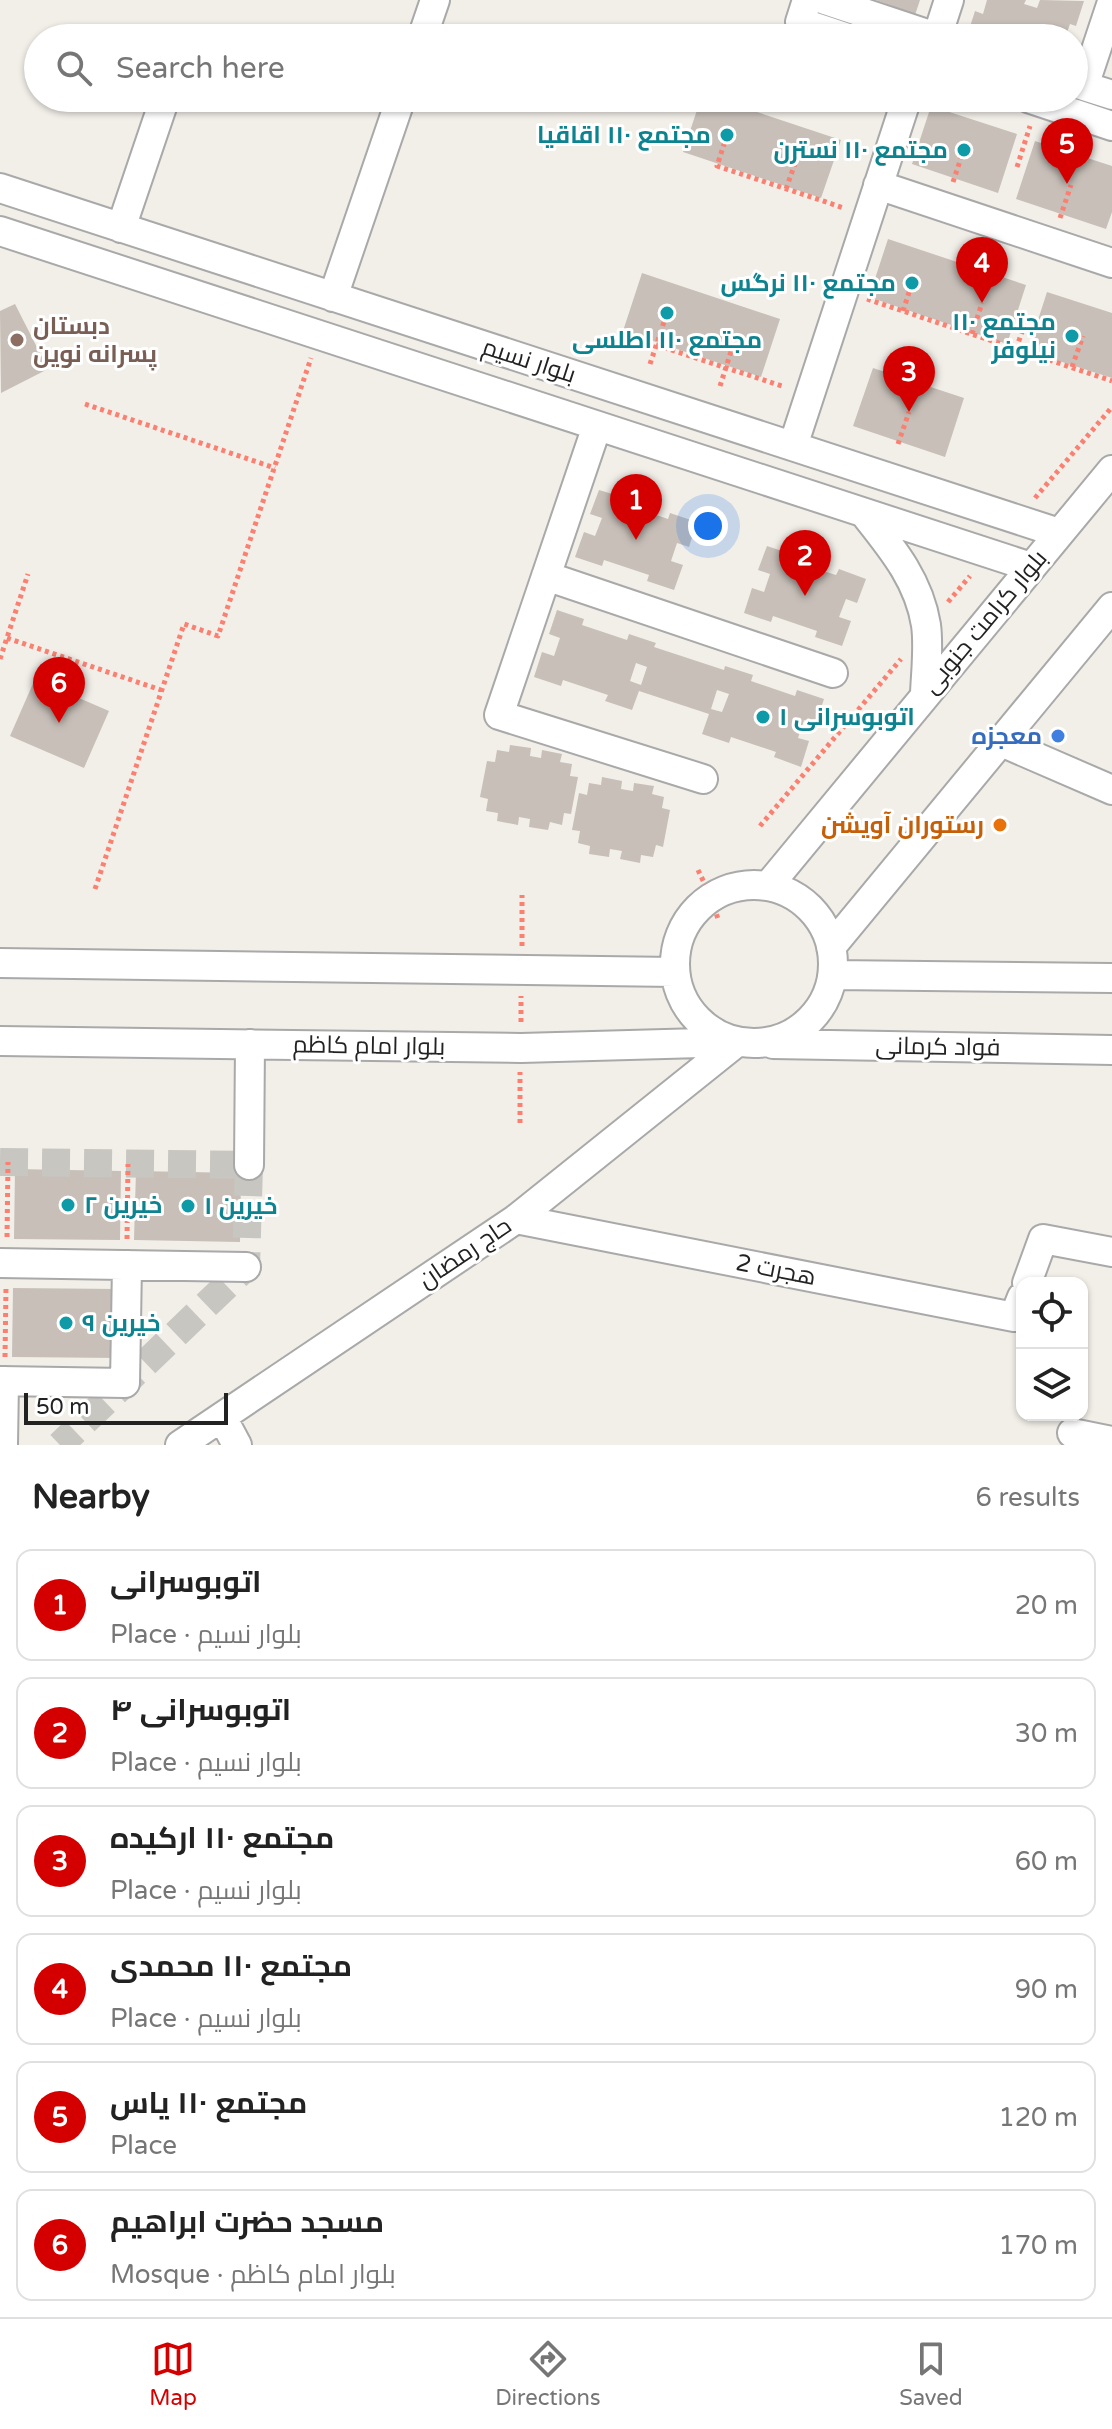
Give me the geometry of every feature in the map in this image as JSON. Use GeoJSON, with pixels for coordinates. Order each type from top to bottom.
{"type":"FeatureCollection","features":[{"type":"Feature","properties":{"kind":"street"},"geometry":{"type":"LineString","coordinates":[[427,24],[435,0]]}},
{"type":"Feature","properties":{"kind":"street"},"geometry":{"type":"LineString","coordinates":[[806,24],[800,22],[807,0]]}},
{"type":"Feature","properties":{"kind":"street"},"geometry":{"type":"LineString","coordinates":[[825,0],[878,24]]}},
{"type":"Feature","properties":{"kind":"street"},"geometry":{"type":"LineString","coordinates":[[942,24],[949,0]]}},
{"type":"Feature","properties":{"kind":"street"},"geometry":{"type":"LineString","coordinates":[[1088,57],[1106,4]]}},
{"type":"Feature","properties":{"kind":"street"},"geometry":{"type":"LineString","coordinates":[[1088,87],[1112,95]]}},
{"type":"Feature","properties":{"kind":"street"},"geometry":{"type":"LineString","coordinates":[[121,228],[160,112]]}},
{"type":"Feature","properties":{"kind":"street"},"geometry":{"type":"LineString","coordinates":[[333,297],[396,112]]}},
{"type":"Feature","properties":{"kind":"street"},"geometry":{"type":"LineString","coordinates":[[793,446],[902,112]]}},
{"type":"Feature","properties":{"kind":"street"},"geometry":{"type":"LineString","coordinates":[[1069,112],[1112,126]]}},
{"type":"Feature","properties":{"kind":"street"},"geometry":{"type":"LineString","coordinates":[[878,185],[1112,263]]}},
{"type":"Feature","properties":{"kind":"street","name":"بلوار نسیم"},"geometry":{"type":"LineString","coordinates":[[0,188],[1059,533]]}},
{"type":"Feature","properties":{"kind":"street","name":"بلوار نسیم"},"geometry":{"type":"LineString","coordinates":[[0,231],[1031,567]]}},
{"type":"Feature","properties":{"kind":"street"},"geometry":{"type":"LineString","coordinates":[[597,426],[499,715],[703,779]]}},
{"type":"Feature","properties":{"kind":"street","name":"بلوار کرامت جنوبی"},"geometry":{"type":"LineString","coordinates":[[768,886],[1112,470]]}},
{"type":"Feature","properties":{"kind":"street"},"geometry":{"type":"LineString","coordinates":[[913,528],[929,527],[938,515],[937,500],[925,490]]}},
{"type":"Feature","properties":{"kind":"street"},"geometry":{"type":"LineString","coordinates":[[864,513],[904,565],[922,604],[926,628],[925,693]]}},
{"type":"Feature","properties":{"kind":"street"},"geometry":{"type":"LineString","coordinates":[[546,576],[833,673]]}},
{"type":"Feature","properties":{"kind":"street"},"geometry":{"type":"LineString","coordinates":[[832,961],[999,741],[1112,607]]}},
{"type":"Feature","properties":{"kind":"street"},"geometry":{"type":"LineString","coordinates":[[999,741],[1112,790]]}},
{"type":"Feature","properties":{"kind":"street"},"geometry":{"type":"LineString","coordinates":[[738,886],[768,886],[786,891],[801,901],[815,914],[825,930],[832,961],[829,992],[810,1021],[796,1032],[750,1043],[721,1037],[695,1017],[678,988],[675,954],[687,922],[697,908],[715,908],[738,886]]}},
{"type":"Feature","properties":{"kind":"street"},"geometry":{"type":"LineString","coordinates":[[832,961],[1112,978]]}},
{"type":"Feature","properties":{"kind":"street"},"geometry":{"type":"LineString","coordinates":[[0,963],[675,972]]}},
{"type":"Feature","properties":{"kind":"street","name":"بلوار امام کاظم"},"geometry":{"type":"LineString","coordinates":[[0,1041],[521,1048],[750,1043]]}},
{"type":"Feature","properties":{"kind":"street","name":"فواد کرمانی"},"geometry":{"type":"LineString","coordinates":[[750,1043],[1112,1050]]}},
{"type":"Feature","properties":{"kind":"street","name":"حاج رمضان"},"geometry":{"type":"LineString","coordinates":[[180,1445],[516,1219],[750,1043]]}},
{"type":"Feature","properties":{"kind":"street"},"geometry":{"type":"LineString","coordinates":[[249,1165],[250,1044]]}},
{"type":"Feature","properties":{"kind":"street","name":"هجرت 2"},"geometry":{"type":"LineString","coordinates":[[516,1219],[1014,1317],[1016,1312]]}},
{"type":"Feature","properties":{"kind":"street"},"geometry":{"type":"LineString","coordinates":[[1029,1277],[1043,1239],[1112,1252]]}},
{"type":"Feature","properties":{"kind":"street"},"geometry":{"type":"LineString","coordinates":[[0,1263],[246,1267]]}},
{"type":"Feature","properties":{"kind":"street"},"geometry":{"type":"LineString","coordinates":[[3,1445],[2,1381],[125,1383],[127,1265]]}},
{"type":"Feature","properties":{"kind":"street"},"geometry":{"type":"LineString","coordinates":[[222,1417],[237,1445]]}},
{"type":"Feature","properties":{"kind":"street"},"geometry":{"type":"LineString","coordinates":[[1072,1433],[1112,1441]]}},
{"type":"Feature","properties":{"kind":"path"},"geometry":{"type":"LineString","coordinates":[[1017,167],[1030,112]]}},
{"type":"Feature","properties":{"kind":"path"},"geometry":{"type":"LineString","coordinates":[[727,135],[717,166],[868,216]]}},
{"type":"Feature","properties":{"kind":"path"},"geometry":{"type":"LineString","coordinates":[[945,207],[964,149]]}},
{"type":"Feature","properties":{"kind":"path"},"geometry":{"type":"LineString","coordinates":[[786,189],[797,158]]}},
{"type":"Feature","properties":{"kind":"path"},"geometry":{"type":"LineString","coordinates":[[1051,243],[1071,185]]}},
{"type":"Feature","properties":{"kind":"path"},"geometry":{"type":"LineString","coordinates":[[903,311],[913,280]]}},
{"type":"Feature","properties":{"kind":"path"},"geometry":{"type":"LineString","coordinates":[[844,291],[1112,381]]}},
{"type":"Feature","properties":{"kind":"path"},"geometry":{"type":"LineString","coordinates":[[972,334],[982,303]]}},
{"type":"Feature","properties":{"kind":"path"},"geometry":{"type":"LineString","coordinates":[[650,364],[667,313]]}},
{"type":"Feature","properties":{"kind":"path"},"geometry":{"type":"LineString","coordinates":[[1016,349],[1027,318]]}},
{"type":"Feature","properties":{"kind":"path"},"geometry":{"type":"LineString","coordinates":[[95,889],[184,624],[218,636],[319,335]]}},
{"type":"Feature","properties":{"kind":"path"},"geometry":{"type":"LineString","coordinates":[[720,386],[736,336]]}},
{"type":"Feature","properties":{"kind":"path"},"geometry":{"type":"LineString","coordinates":[[1072,367],[1083,336]]}},
{"type":"Feature","properties":{"kind":"path"},"geometry":{"type":"LineString","coordinates":[[656,345],[810,395]]}},
{"type":"Feature","properties":{"kind":"path"},"geometry":{"type":"LineString","coordinates":[[85,404],[275,468]]}},
{"type":"Feature","properties":{"kind":"path"},"geometry":{"type":"LineString","coordinates":[[898,444],[909,412]]}},
{"type":"Feature","properties":{"kind":"path"},"geometry":{"type":"LineString","coordinates":[[0,659],[28,574]]}},
{"type":"Feature","properties":{"kind":"path"},"geometry":{"type":"LineString","coordinates":[[7,638],[162,690]]}},
{"type":"Feature","properties":{"kind":"path"},"geometry":{"type":"LineString","coordinates":[[698,870],[715,908]]}},
{"type":"Feature","properties":{"kind":"path"},"geometry":{"type":"LineString","coordinates":[[520,1123],[522,895]]}},
{"type":"Feature","properties":{"kind":"path"},"geometry":{"type":"LineString","coordinates":[[127,1265],[128,1164]]}},
{"type":"Feature","properties":{"kind":"building"},"geometry":{"type":"Polygon","coordinates":[[[876,0],[920,0],[914,18],[893,11],[895,7],[876,0]]]}},
{"type":"Feature","properties":{"kind":"building"},"geometry":{"type":"Polygon","coordinates":[[[987,0],[1026,0],[1024,4],[1037,8],[1040,0],[1084,1],[1077,24],[971,24],[975,11],[983,14],[987,0]]]}},
{"type":"Feature","properties":{"kind":"building"},"geometry":{"type":"Polygon","coordinates":[[[696,112],[757,112],[841,140],[821,198],[683,152],[696,112]]]}},
{"type":"Feature","properties":{"kind":"building","name":"مجتمع ۱۱۰ نسترن"},"geometry":{"type":"Polygon","coordinates":[[[929,112],[949,112],[1017,134],[998,193],[912,164],[929,112]]]}},
{"type":"Feature","properties":{"kind":"building"},"geometry":{"type":"Polygon","coordinates":[[[1035,141],[1112,166],[1112,212],[1106,229],[1016,199],[1035,141]]]}},
{"type":"Feature","properties":{"kind":"building"},"geometry":{"type":"Polygon","coordinates":[[[888,239],[1026,285],[1007,344],[869,297],[888,239]]]}},
{"type":"Feature","properties":{"kind":"building"},"geometry":{"type":"Polygon","coordinates":[[[642,273],[780,319],[761,377],[623,331],[642,273]]]}},
{"type":"Feature","properties":{"kind":"building","name":"مجتمع ۱۱۰ نیلوفر"},"geometry":{"type":"Polygon","coordinates":[[[1047,292],[1112,313],[1112,378],[1028,351],[1047,292]]]}},
{"type":"Feature","properties":{"kind":"building","name":"دبستان پسرانه نوین"},"geometry":{"type":"Polygon","coordinates":[[[15,304],[48,369],[1,393],[0,311],[15,304]]]}},
{"type":"Feature","properties":{"kind":"building"},"geometry":{"type":"Polygon","coordinates":[[[873,368],[964,398],[945,457],[853,426],[873,368]]]}},
{"type":"Feature","properties":{"kind":"building"},"geometry":{"type":"Polygon","coordinates":[[[599,490],[626,498],[624,504],[668,519],[670,513],[697,522],[689,547],[677,543],[671,561],[683,565],[674,590],[647,581],[649,575],[604,560],[602,566],[575,557],[584,532],[595,536],[602,518],[590,514],[599,490]]]}},
{"type":"Feature","properties":{"kind":"building"},"geometry":{"type":"Polygon","coordinates":[[[767,546],[794,555],[792,561],[836,575],[839,569],[866,579],[857,603],[846,599],[839,617],[851,621],[842,646],[815,637],[817,631],[773,616],[771,622],[744,613],[752,588],[764,592],[770,574],[758,570],[767,546]]]}},
{"type":"Feature","properties":{"kind":"building"},"geometry":{"type":"Polygon","coordinates":[[[557,610],[584,619],[582,625],[627,640],[629,634],[656,643],[654,647],[724,670],[725,666],[753,675],[751,681],[795,696],[797,690],[824,699],[816,723],[804,720],[798,738],[809,741],[801,767],[774,757],[776,752],[731,737],[729,743],[702,734],[709,714],[639,691],[632,710],[605,701],[608,695],[563,680],[561,686],[534,677],[542,652],[554,656],[560,638],[549,634],[557,610]],[[636,663],[630,681],[641,685],[647,667],[636,663]],[[717,690],[711,709],[722,712],[729,694],[717,690]]]}},
{"type":"Feature","properties":{"kind":"building"},"geometry":{"type":"Polygon","coordinates":[[[35,679],[109,711],[84,768],[10,736],[35,679]]]}},
{"type":"Feature","properties":{"kind":"building"},"geometry":{"type":"Polygon","coordinates":[[[510,745],[531,748],[530,756],[541,758],[542,750],[562,754],[560,762],[572,764],[570,776],[578,777],[571,814],[564,813],[562,825],[550,822],[548,830],[529,827],[530,819],[519,817],[518,825],[497,821],[498,813],[486,811],[488,799],[480,797],[487,761],[495,762],[497,750],[509,752],[510,745]]]}},
{"type":"Feature","properties":{"kind":"building"},"geometry":{"type":"Polygon","coordinates":[[[602,777],[622,781],[621,789],[633,791],[634,783],[654,786],[652,794],[664,797],[662,808],[670,810],[663,847],[656,845],[653,857],[641,855],[640,863],[620,859],[622,851],[610,849],[609,857],[589,854],[590,846],[578,843],[580,831],[572,830],[579,793],[587,795],[589,783],[601,785],[602,777]]]}},
{"type":"Feature","properties":{"kind":"building","name":"خیرین ۲"},"geometry":{"type":"Polygon","coordinates":[[[15,1169],[121,1171],[120,1240],[14,1239],[15,1169]]]}},
{"type":"Feature","properties":{"kind":"building","name":"خیرین ۱"},"geometry":{"type":"Polygon","coordinates":[[[136,1171],[241,1173],[240,1242],[134,1240],[136,1171]]]}},
{"type":"Feature","properties":{"kind":"building","name":"خیرین ۹"},"geometry":{"type":"Polygon","coordinates":[[[13,1288],[119,1289],[118,1358],[12,1357],[13,1288]]]}},
{"type":"Feature","properties":{"kind":"tunnel"},"geometry":{"type":"LineString","coordinates":[[0,1162],[249,1165],[246,1267],[60,1445]]}},
{"type":"Feature","properties":{"kind":"place","name":"مجتمع ۱۱۰ اقاقیا"},"geometry":{"type":"Point","coordinates":[727,135]}},
{"type":"Feature","properties":{"kind":"place","name":"مجتمع ۱۱۰ نسترن"},"geometry":{"type":"Point","coordinates":[964,150]}},
{"type":"Feature","properties":{"kind":"place","name":"مجتمع ۱۱۰ یاس"},"geometry":{"type":"Point","coordinates":[1067,184]}},
{"type":"Feature","properties":{"kind":"place","name":"مجتمع ۱۱۰ نرگس"},"geometry":{"type":"Point","coordinates":[912,283]}},
{"type":"Feature","properties":{"kind":"place","name":"مجتمع ۱۱۰ محمدی"},"geometry":{"type":"Point","coordinates":[982,303]}},
{"type":"Feature","properties":{"kind":"place","name":"مجتمع ۱۱۰ اطلسی"},"geometry":{"type":"Point","coordinates":[667,313]}},
{"type":"Feature","properties":{"kind":"place","name":"مجتمع ۱۱۰ نیلوفر"},"geometry":{"type":"Point","coordinates":[1072,336]}},
{"type":"Feature","properties":{"kind":"place","name":"دبستان پسرانه نوین"},"geometry":{"type":"Point","coordinates":[17,340]}},
{"type":"Feature","properties":{"kind":"place","name":"مجتمع ۱۱۰ ارکیده"},"geometry":{"type":"Point","coordinates":[909,412]}},
{"type":"Feature","properties":{"kind":"place","name":"اتوبوسرانی"},"geometry":{"type":"Point","coordinates":[636,540]}},
{"type":"Feature","properties":{"kind":"place","name":"اتوبوسرانی ۴"},"geometry":{"type":"Point","coordinates":[805,596]}},
{"type":"Feature","properties":{"kind":"place","name":"اتوبوسرانی ۱"},"geometry":{"type":"Point","coordinates":[763,717]}},
{"type":"Feature","properties":{"kind":"place","name":"مسجد حضرت ابراهیم"},"geometry":{"type":"Point","coordinates":[59,723]}},
{"type":"Feature","properties":{"kind":"place","name":"معجزه"},"geometry":{"type":"Point","coordinates":[1058,736]}},
{"type":"Feature","properties":{"kind":"place","name":"رستوران آویشن"},"geometry":{"type":"Point","coordinates":[1000,825]}},
{"type":"Feature","properties":{"kind":"place","name":"خیرین ۲"},"geometry":{"type":"Point","coordinates":[68,1205]}},
{"type":"Feature","properties":{"kind":"place","name":"خیرین ۱"},"geometry":{"type":"Point","coordinates":[188,1206]}},
{"type":"Feature","properties":{"kind":"place","name":"خیرین ۹"},"geometry":{"type":"Point","coordinates":[66,1323]}}]}
